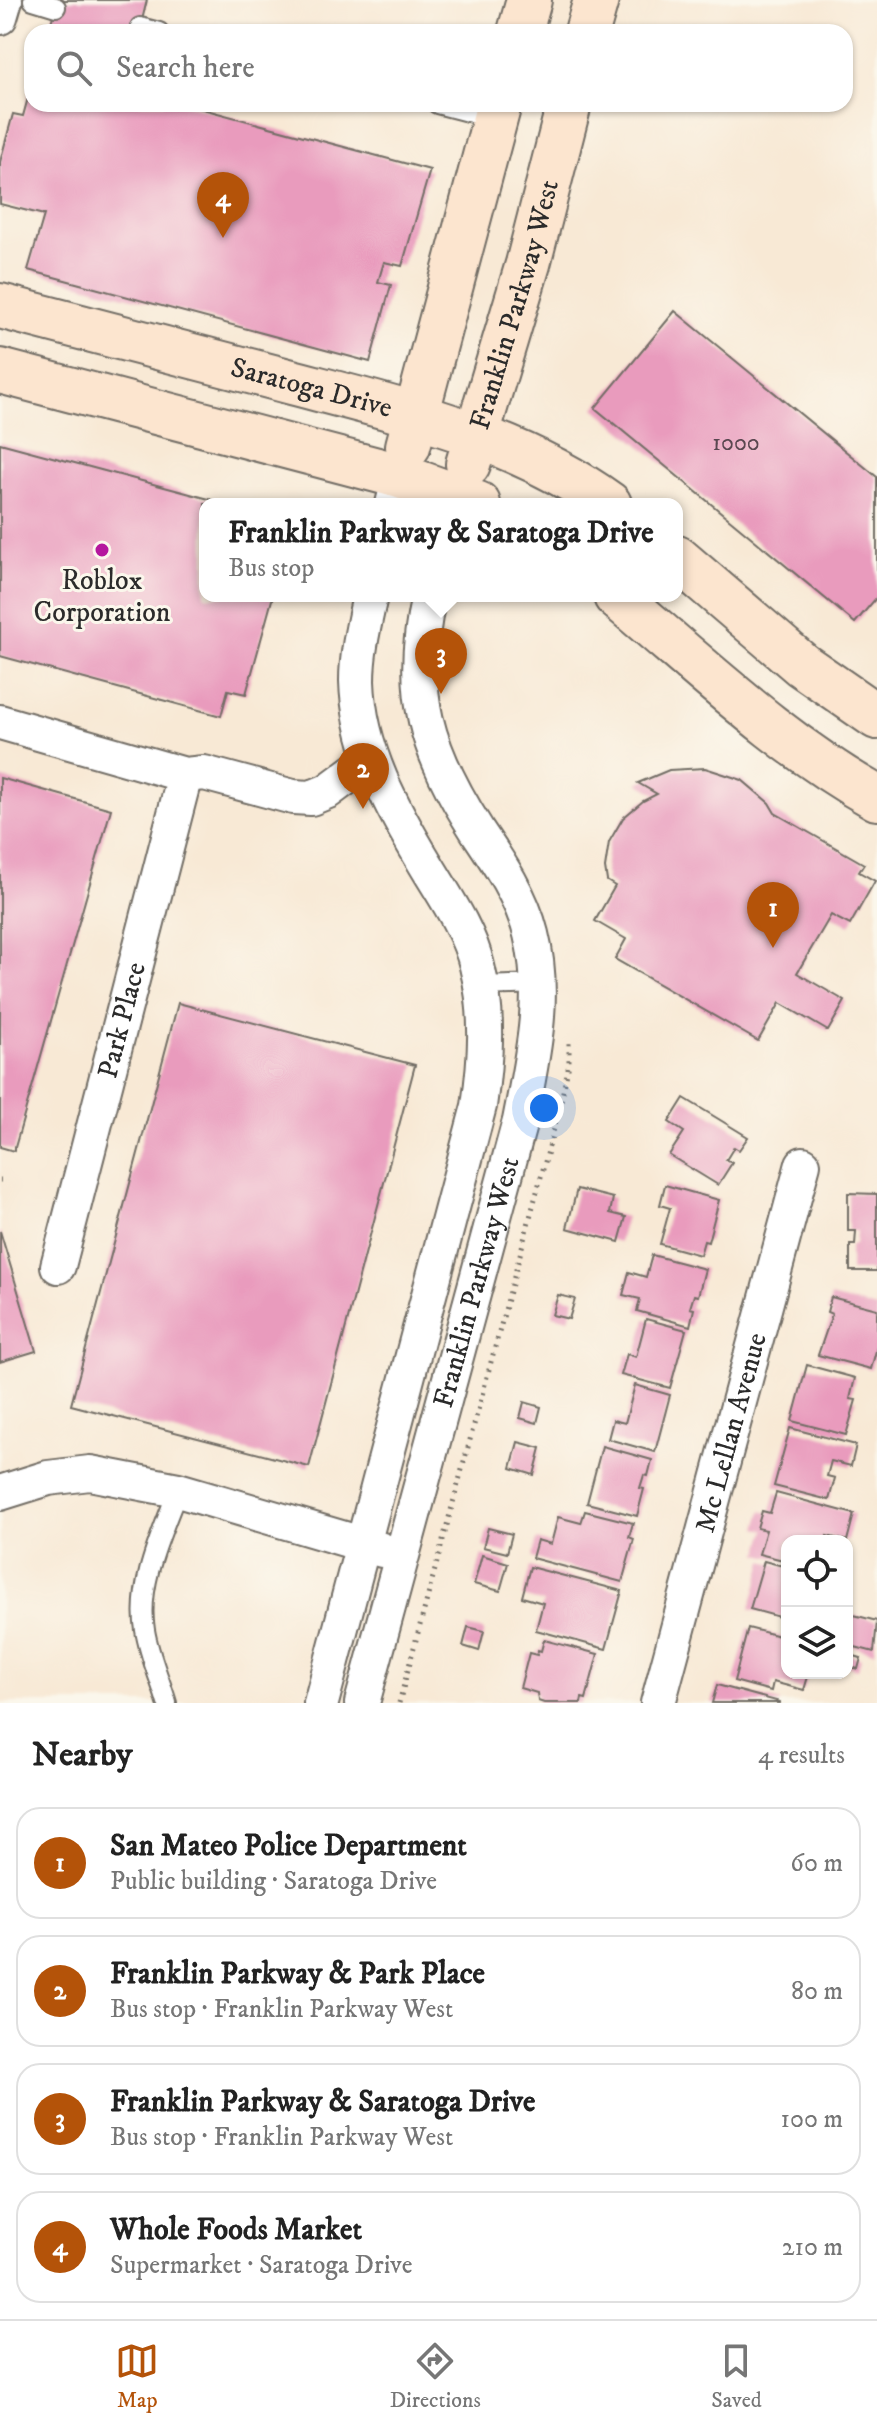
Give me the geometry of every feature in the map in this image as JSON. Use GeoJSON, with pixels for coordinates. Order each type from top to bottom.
{"type":"FeatureCollection","features":[{"type":"Feature","properties":{"kind":"main road"},"geometry":{"type":"LineString","coordinates":[[522,24],[529,0]]}},
{"type":"Feature","properties":{"kind":"main road"},"geometry":{"type":"LineString","coordinates":[[589,24],[596,0]]}},
{"type":"Feature","properties":{"kind":"main road"},"geometry":{"type":"LineString","coordinates":[[397,490],[497,112]]}},
{"type":"Feature","properties":{"kind":"main road","name":"Franklin Parkway West"},"geometry":{"type":"LineString","coordinates":[[465,498],[477,436],[528,264],[567,112]]}},
{"type":"Feature","properties":{"kind":"main road","name":"Saratoga Drive"},"geometry":{"type":"LineString","coordinates":[[0,306],[477,436],[537,459],[601,498]]}},
{"type":"Feature","properties":{"kind":"main road"},"geometry":{"type":"LineString","coordinates":[[0,371],[397,490],[446,498]]}},
{"type":"Feature","properties":{"kind":"main road"},"geometry":{"type":"LineString","coordinates":[[683,563],[802,665],[877,717]]}},
{"type":"Feature","properties":{"kind":"main road"},"geometry":{"type":"LineString","coordinates":[[623,602],[757,717],[805,753],[877,798]]}},
{"type":"Feature","properties":{"kind":"street"},"geometry":{"type":"LineString","coordinates":[[0,17],[5,0]]}},
{"type":"Feature","properties":{"kind":"street","name":"Franklin Parkway West"},"geometry":{"type":"LineString","coordinates":[[321,1703],[479,1106],[486,1053],[485,1008],[477,963],[458,918],[387,796],[371,759],[361,721],[357,680],[369,602]]}},
{"type":"Feature","properties":{"kind":"street","name":"Franklin Parkway West"},"geometry":{"type":"LineString","coordinates":[[362,1703],[520,1121],[537,1024],[539,984],[530,930],[502,867],[452,791],[434,751],[423,711],[419,673],[421,632],[428,602]]}},
{"type":"Feature","properties":{"kind":"street"},"geometry":{"type":"LineString","coordinates":[[0,722],[185,775],[204,773],[293,797],[311,798],[328,791],[371,759]]}},
{"type":"Feature","properties":{"kind":"street","name":"Park Place"},"geometry":{"type":"LineString","coordinates":[[58,1266],[185,775]]}},
{"type":"Feature","properties":{"kind":"street","name":"Mc Lellan Avenue"},"geometry":{"type":"LineString","coordinates":[[658,1703],[803,1164]]}},
{"type":"Feature","properties":{"kind":"street"},"geometry":{"type":"LineString","coordinates":[[0,1493],[48,1478],[90,1473],[178,1490],[402,1555]]}},
{"type":"Feature","properties":{"kind":"lane"},"geometry":{"type":"LineString","coordinates":[[33,0],[56,7]]}},
{"type":"Feature","properties":{"kind":"lane"},"geometry":{"type":"LineString","coordinates":[[481,986],[539,984]]}},
{"type":"Feature","properties":{"kind":"lane"},"geometry":{"type":"LineString","coordinates":[[167,1703],[144,1630],[144,1602],[154,1557],[178,1490]]}},
{"type":"Feature","properties":{"kind":"path"},"geometry":{"type":"LineString","coordinates":[[399,1703],[559,1110],[569,1064],[569,1026]]}},
{"type":"Feature","properties":{"kind":"building"},"geometry":{"type":"Polygon","coordinates":[[[58,0],[147,0],[141,24],[50,24],[58,0]]]}},
{"type":"Feature","properties":{"kind":"building"},"geometry":{"type":"Polygon","coordinates":[[[24,112],[214,112],[430,170],[402,266],[384,262],[378,282],[391,285],[370,362],[28,270],[44,215],[0,204],[0,162],[13,114],[23,116],[24,112]]]}},
{"type":"Feature","properties":{"kind":"building"},"geometry":{"type":"Polygon","coordinates":[[[675,311],[877,477],[877,597],[855,623],[595,408],[675,311]]]}},
{"type":"Feature","properties":{"kind":"building","name":"Roblox Corporation"},"geometry":{"type":"Polygon","coordinates":[[[0,443],[205,498],[199,498],[199,602],[271,602],[246,694],[228,690],[221,716],[0,656],[0,443]]]}},
{"type":"Feature","properties":{"kind":"building"},"geometry":{"type":"Polygon","coordinates":[[[705,768],[742,780],[769,803],[775,813],[864,864],[859,872],[875,881],[850,925],[831,915],[797,973],[845,1001],[828,1031],[780,1003],[758,1041],[615,959],[626,939],[595,921],[615,886],[607,881],[605,868],[609,842],[623,818],[657,794],[638,783],[669,770],[705,768]]]}},
{"type":"Feature","properties":{"kind":"building"},"geometry":{"type":"Polygon","coordinates":[[[0,778],[111,809],[14,1151],[0,1147],[0,778]]]}},
{"type":"Feature","properties":{"kind":"building"},"geometry":{"type":"Polygon","coordinates":[[[178,1003],[415,1065],[309,1467],[71,1405],[178,1003]]]}},
{"type":"Feature","properties":{"kind":"building"},"geometry":{"type":"Polygon","coordinates":[[[684,1098],[748,1137],[739,1150],[734,1147],[726,1160],[732,1163],[718,1185],[669,1155],[684,1132],[669,1122],[684,1098]]]}},
{"type":"Feature","properties":{"kind":"building"},"geometry":{"type":"Polygon","coordinates":[[[665,1185],[719,1200],[708,1242],[704,1241],[700,1255],[660,1244],[670,1208],[660,1205],[665,1185]]]}},
{"type":"Feature","properties":{"kind":"building"},"geometry":{"type":"Polygon","coordinates":[[[577,1189],[613,1198],[610,1213],[626,1217],[619,1242],[567,1228],[577,1189]]]}},
{"type":"Feature","properties":{"kind":"building"},"geometry":{"type":"Polygon","coordinates":[[[848,1193],[877,1194],[877,1271],[850,1271],[850,1245],[855,1245],[856,1231],[848,1231],[848,1193]]]}},
{"type":"Feature","properties":{"kind":"building"},"geometry":{"type":"Polygon","coordinates":[[[0,1231],[36,1351],[0,1362],[0,1231]]]}},
{"type":"Feature","properties":{"kind":"building"},"geometry":{"type":"Polygon","coordinates":[[[652,1255],[705,1269],[698,1296],[694,1295],[690,1308],[694,1309],[690,1326],[637,1311],[640,1299],[623,1295],[629,1272],[646,1277],[652,1255]]]}},
{"type":"Feature","properties":{"kind":"building"},"geometry":{"type":"Polygon","coordinates":[[[558,1295],[575,1299],[569,1319],[552,1315],[558,1295]]]}},
{"type":"Feature","properties":{"kind":"building"},"geometry":{"type":"Polygon","coordinates":[[[831,1297],[877,1309],[877,1347],[871,1369],[818,1355],[832,1314],[827,1312],[831,1297]]]}},
{"type":"Feature","properties":{"kind":"building"},"geometry":{"type":"Polygon","coordinates":[[[646,1319],[686,1330],[670,1388],[621,1375],[627,1354],[636,1357],[646,1319]]]}},
{"type":"Feature","properties":{"kind":"building"},"geometry":{"type":"Polygon","coordinates":[[[807,1365],[855,1378],[850,1399],[856,1400],[846,1435],[792,1421],[807,1365]]]}},
{"type":"Feature","properties":{"kind":"building"},"geometry":{"type":"Polygon","coordinates":[[[635,1385],[670,1395],[655,1452],[608,1439],[613,1420],[625,1423],[635,1385]]]}},
{"type":"Feature","properties":{"kind":"building"},"geometry":{"type":"Polygon","coordinates":[[[524,1402],[541,1407],[537,1423],[520,1418],[524,1402]]]}},
{"type":"Feature","properties":{"kind":"building"},"geometry":{"type":"Polygon","coordinates":[[[790,1428],[856,1445],[851,1466],[831,1461],[827,1476],[835,1478],[829,1500],[774,1486],[790,1428]]]}},
{"type":"Feature","properties":{"kind":"building"},"geometry":{"type":"Polygon","coordinates":[[[518,1442],[541,1448],[534,1475],[511,1468],[518,1442]]]}},
{"type":"Feature","properties":{"kind":"building"},"geometry":{"type":"Polygon","coordinates":[[[602,1446],[652,1460],[648,1476],[644,1475],[640,1488],[644,1489],[637,1516],[587,1503],[602,1446]]]}},
{"type":"Feature","properties":{"kind":"building"},"geometry":{"type":"Polygon","coordinates":[[[776,1493],[854,1514],[849,1535],[781,1535],[781,1560],[759,1554],[766,1530],[757,1528],[762,1511],[770,1513],[776,1493]]]}},
{"type":"Feature","properties":{"kind":"building"},"geometry":{"type":"Polygon","coordinates":[[[585,1511],[633,1523],[629,1537],[634,1539],[622,1582],[532,1558],[537,1540],[551,1544],[558,1517],[581,1523],[585,1511]]]}},
{"type":"Feature","properties":{"kind":"building"},"geometry":{"type":"Polygon","coordinates":[[[488,1528],[512,1534],[507,1553],[483,1547],[488,1528]]]}},
{"type":"Feature","properties":{"kind":"building"},"geometry":{"type":"Polygon","coordinates":[[[482,1555],[508,1563],[500,1591],[474,1584],[482,1555]]]}},
{"type":"Feature","properties":{"kind":"building"},"geometry":{"type":"Polygon","coordinates":[[[764,1561],[781,1565],[781,1617],[750,1609],[764,1561]]]}},
{"type":"Feature","properties":{"kind":"building"},"geometry":{"type":"Polygon","coordinates":[[[530,1567],[622,1591],[606,1649],[536,1630],[543,1603],[522,1597],[530,1567]]]}},
{"type":"Feature","properties":{"kind":"building"},"geometry":{"type":"Polygon","coordinates":[[[853,1615],[877,1621],[874,1652],[853,1647],[853,1615]]]}},
{"type":"Feature","properties":{"kind":"building"},"geometry":{"type":"Polygon","coordinates":[[[468,1627],[484,1631],[479,1651],[463,1646],[468,1627]]]}},
{"type":"Feature","properties":{"kind":"building"},"geometry":{"type":"Polygon","coordinates":[[[748,1628],[781,1636],[781,1679],[807,1679],[804,1690],[773,1682],[771,1691],[734,1681],[748,1628]]]}},
{"type":"Feature","properties":{"kind":"building"},"geometry":{"type":"Polygon","coordinates":[[[544,1640],[598,1654],[586,1699],[582,1698],[581,1703],[544,1703],[538,1701],[537,1693],[520,1688],[529,1653],[537,1655],[544,1640]]]}},
{"type":"Feature","properties":{"kind":"building"},"geometry":{"type":"Polygon","coordinates":[[[853,1656],[861,1658],[858,1669],[853,1668],[853,1656]]]}},
{"type":"Feature","properties":{"kind":"building"},"geometry":{"type":"Polygon","coordinates":[[[717,1685],[780,1702],[780,1703],[712,1703],[717,1685]]]}},
{"type":"Feature","properties":{"kind":"place","name":"Whole Foods Market"},"geometry":{"type":"Point","coordinates":[223,238]}},
{"type":"Feature","properties":{"kind":"place","name":"Roblox Corporation"},"geometry":{"type":"Point","coordinates":[102,550]}},
{"type":"Feature","properties":{"kind":"place","name":"Franklin Parkway & Saratoga Drive"},"geometry":{"type":"Point","coordinates":[441,694]}},
{"type":"Feature","properties":{"kind":"place","name":"Franklin Parkway & Park Place"},"geometry":{"type":"Point","coordinates":[363,809]}},
{"type":"Feature","properties":{"kind":"place","name":"San Mateo Police Department"},"geometry":{"type":"Point","coordinates":[773,948]}}]}
